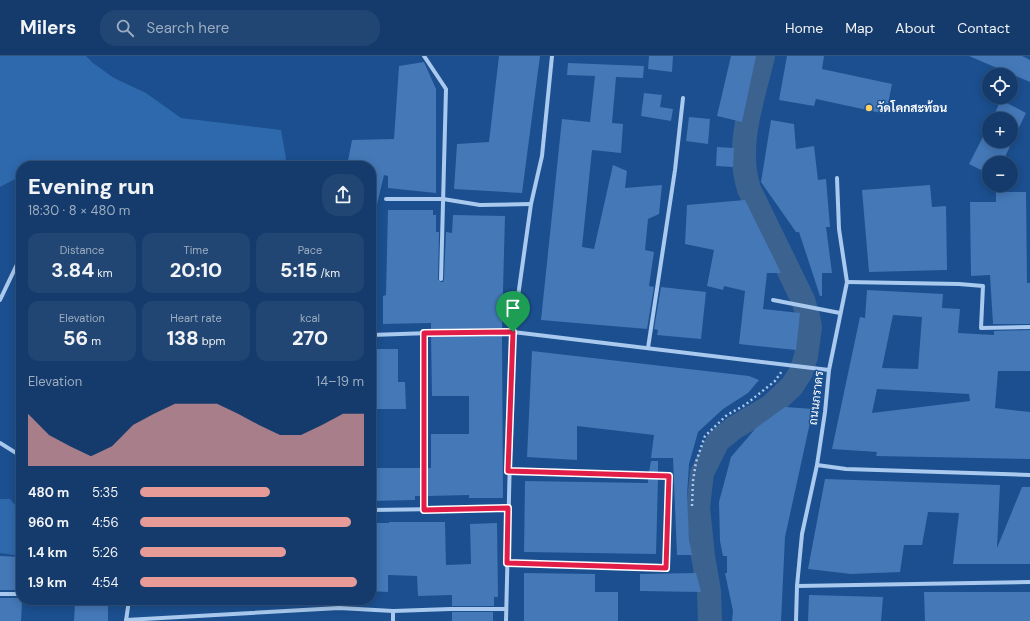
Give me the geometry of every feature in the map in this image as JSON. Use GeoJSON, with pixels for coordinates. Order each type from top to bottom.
{"type":"FeatureCollection","features":[{"type":"Feature","properties":{"kind":"street"},"geometry":{"type":"LineString","coordinates":[[424,56],[446,89],[441,279]]}},
{"type":"Feature","properties":{"kind":"street"},"geometry":{"type":"LineString","coordinates":[[506,621],[508,471],[513,332],[531,204],[542,156],[552,56]]}},
{"type":"Feature","properties":{"kind":"street"},"geometry":{"type":"LineString","coordinates":[[648,348],[683,98]]}},
{"type":"Feature","properties":{"kind":"street","name":"ถนนภราดร"},"geometry":{"type":"LineString","coordinates":[[796,621],[797,586],[802,534],[817,465],[830,370],[846,282],[839,229],[837,178]]}},
{"type":"Feature","properties":{"kind":"street"},"geometry":{"type":"LineString","coordinates":[[386,199],[443,199],[480,205],[531,204]]}},
{"type":"Feature","properties":{"kind":"street"},"geometry":{"type":"LineString","coordinates":[[0,300],[16,266]]}},
{"type":"Feature","properties":{"kind":"street"},"geometry":{"type":"LineString","coordinates":[[846,282],[959,284],[983,286],[981,328],[1030,327]]}},
{"type":"Feature","properties":{"kind":"street"},"geometry":{"type":"LineString","coordinates":[[773,300],[840,314]]}},
{"type":"Feature","properties":{"kind":"street"},"geometry":{"type":"LineString","coordinates":[[376,335],[513,332],[830,370]]}},
{"type":"Feature","properties":{"kind":"street"},"geometry":{"type":"LineString","coordinates":[[424,333],[424,510]]}},
{"type":"Feature","properties":{"kind":"street"},"geometry":{"type":"LineString","coordinates":[[0,443],[16,453]]}},
{"type":"Feature","properties":{"kind":"street"},"geometry":{"type":"LineString","coordinates":[[817,465],[846,469],[1030,475]]}},
{"type":"Feature","properties":{"kind":"street"},"geometry":{"type":"LineString","coordinates":[[507,563],[666,568],[669,476],[508,471]]}},
{"type":"Feature","properties":{"kind":"street"},"geometry":{"type":"LineString","coordinates":[[376,510],[508,508]]}},
{"type":"Feature","properties":{"kind":"street"},"geometry":{"type":"LineString","coordinates":[[797,586],[1030,582]]}},
{"type":"Feature","properties":{"kind":"street"},"geometry":{"type":"LineString","coordinates":[[0,594],[16,594]]}},
{"type":"Feature","properties":{"kind":"street"},"geometry":{"type":"LineString","coordinates":[[128,605],[126,620],[331,608],[393,611],[506,609]]}},
{"type":"Feature","properties":{"kind":"street"},"geometry":{"type":"LineString","coordinates":[[393,611],[393,621]]}},
{"type":"Feature","properties":{"kind":"path"},"geometry":{"type":"LineString","coordinates":[[692,506],[693,481],[696,462],[705,436],[727,415],[745,405],[775,381],[786,364]]}},
{"type":"Feature","properties":{"kind":"shaded area"},"geometry":{"type":"Polygon","coordinates":[[[0,56],[86,56],[114,78],[146,93],[181,118],[281,130],[286,158],[286,161],[16,161],[16,179],[0,187],[0,56]]]}},
{"type":"Feature","properties":{"kind":"shaded area"},"geometry":{"type":"Polygon","coordinates":[[[0,499],[10,499],[16,506],[16,555],[0,553],[0,499]]]}},
{"type":"Feature","properties":{"kind":"building"},"geometry":{"type":"Polygon","coordinates":[[[499,56],[540,56],[522,193],[454,189],[457,144],[489,142],[499,56]]]}},
{"type":"Feature","properties":{"kind":"building"},"geometry":{"type":"Polygon","coordinates":[[[649,56],[673,56],[672,72],[648,69],[649,56]]]}},
{"type":"Feature","properties":{"kind":"building"},"geometry":{"type":"Polygon","coordinates":[[[731,56],[756,56],[742,122],[717,116],[731,56]]]}},
{"type":"Feature","properties":{"kind":"building"},"geometry":{"type":"Polygon","coordinates":[[[787,56],[824,56],[822,69],[892,84],[886,114],[816,99],[814,106],[779,100],[787,56]]]}},
{"type":"Feature","properties":{"kind":"building"},"geometry":{"type":"Polygon","coordinates":[[[969,56],[1022,56],[1030,60],[1030,82],[1018,77],[1018,68],[997,68],[969,56]]]}},
{"type":"Feature","properties":{"kind":"building"},"geometry":{"type":"Polygon","coordinates":[[[424,62],[436,89],[436,193],[388,188],[388,176],[384,175],[376,209],[376,161],[348,161],[352,140],[394,139],[399,66],[424,62]]]}},
{"type":"Feature","properties":{"kind":"building"},"geometry":{"type":"Polygon","coordinates":[[[568,63],[644,66],[643,78],[616,77],[612,123],[623,124],[621,153],[592,150],[582,247],[594,249],[613,165],[627,171],[625,188],[662,185],[659,214],[648,219],[645,250],[654,252],[649,286],[654,287],[647,329],[541,320],[562,119],[590,122],[595,76],[567,75],[568,63]]]}},
{"type":"Feature","properties":{"kind":"building"},"geometry":{"type":"Polygon","coordinates":[[[644,93],[662,95],[660,107],[673,109],[671,121],[641,116],[644,93]]]}},
{"type":"Feature","properties":{"kind":"building"},"geometry":{"type":"Polygon","coordinates":[[[999,104],[1009,104],[1026,113],[1018,130],[1018,112],[995,112],[999,104]]]}},
{"type":"Feature","properties":{"kind":"building"},"geometry":{"type":"Polygon","coordinates":[[[689,117],[710,119],[708,144],[686,141],[689,117]]]}},
{"type":"Feature","properties":{"kind":"building"},"geometry":{"type":"Polygon","coordinates":[[[771,120],[794,124],[796,149],[814,146],[818,180],[826,179],[830,227],[826,227],[832,273],[822,273],[822,296],[820,296],[799,232],[796,232],[761,182],[771,120]]]}},
{"type":"Feature","properties":{"kind":"building"},"geometry":{"type":"Polygon","coordinates":[[[982,139],[982,148],[1009,148],[1005,156],[982,156],[982,170],[969,164],[982,139]]]}},
{"type":"Feature","properties":{"kind":"building"},"geometry":{"type":"Polygon","coordinates":[[[717,147],[734,148],[733,167],[716,166],[717,147]]]}},
{"type":"Feature","properties":{"kind":"building"},"geometry":{"type":"Polygon","coordinates":[[[930,185],[932,207],[946,206],[947,270],[869,272],[862,190],[930,185]]]}},
{"type":"Feature","properties":{"kind":"building"},"geometry":{"type":"Polygon","coordinates":[[[996,192],[1026,192],[1027,283],[1030,283],[1030,324],[993,324],[990,275],[971,276],[970,202],[996,202],[996,192]]]}},
{"type":"Feature","properties":{"kind":"building"},"geometry":{"type":"Polygon","coordinates":[[[745,200],[781,273],[767,273],[763,309],[800,313],[796,350],[739,344],[745,291],[724,286],[723,290],[707,286],[714,250],[685,244],[687,205],[745,200]]]}},
{"type":"Feature","properties":{"kind":"building"},"geometry":{"type":"Polygon","coordinates":[[[388,210],[433,210],[433,215],[436,215],[436,232],[439,232],[438,279],[441,282],[443,282],[444,279],[446,232],[452,233],[453,215],[505,216],[502,328],[431,329],[431,323],[383,324],[383,296],[386,295],[388,210]]]}},
{"type":"Feature","properties":{"kind":"building"},"geometry":{"type":"Polygon","coordinates":[[[661,287],[706,292],[701,339],[657,335],[658,330],[654,329],[661,287]]]}},
{"type":"Feature","properties":{"kind":"building"},"geometry":{"type":"Polygon","coordinates":[[[867,290],[943,294],[942,308],[960,309],[958,333],[994,335],[994,331],[1030,330],[1030,371],[998,371],[995,408],[1030,412],[1030,459],[876,456],[877,452],[832,449],[860,317],[865,318],[867,290]],[[893,315],[882,368],[918,369],[922,317],[893,315]],[[877,389],[872,413],[970,401],[969,394],[877,389]]]}},
{"type":"Feature","properties":{"kind":"building"},"geometry":{"type":"Polygon","coordinates":[[[431,336],[502,336],[503,498],[469,498],[469,495],[428,496],[428,468],[431,468],[431,434],[469,434],[469,396],[432,396],[431,336]]]}},
{"type":"Feature","properties":{"kind":"building"},"geometry":{"type":"Polygon","coordinates":[[[376,349],[398,349],[398,382],[405,382],[406,409],[376,409],[376,349]]]}},
{"type":"Feature","properties":{"kind":"building"},"geometry":{"type":"Polygon","coordinates":[[[532,351],[749,376],[759,380],[748,393],[723,409],[698,432],[689,464],[687,496],[689,539],[692,555],[677,555],[673,458],[651,458],[654,435],[577,426],[577,460],[527,457],[532,351]]]}},
{"type":"Feature","properties":{"kind":"building"},"geometry":{"type":"Polygon","coordinates":[[[785,407],[813,409],[785,537],[781,621],[732,621],[733,611],[725,573],[727,573],[727,556],[723,556],[720,541],[719,502],[731,457],[756,428],[785,407]]]}},
{"type":"Feature","properties":{"kind":"building"},"geometry":{"type":"Polygon","coordinates":[[[651,461],[658,461],[658,472],[649,472],[651,461]]]}},
{"type":"Feature","properties":{"kind":"building"},"geometry":{"type":"Polygon","coordinates":[[[376,468],[420,468],[420,496],[415,496],[415,500],[376,501],[376,468]]]}},
{"type":"Feature","properties":{"kind":"building"},"geometry":{"type":"Polygon","coordinates":[[[648,479],[658,479],[656,554],[524,552],[525,481],[648,483],[648,479]]]}},
{"type":"Feature","properties":{"kind":"building"},"geometry":{"type":"Polygon","coordinates":[[[825,479],[1000,485],[997,548],[1022,487],[1030,487],[1030,564],[953,564],[959,513],[928,512],[922,545],[904,545],[900,572],[851,574],[808,569],[825,479]]]}},
{"type":"Feature","properties":{"kind":"building"},"geometry":{"type":"Polygon","coordinates":[[[445,522],[446,565],[471,564],[470,524],[497,523],[498,597],[494,597],[494,606],[452,606],[452,595],[418,596],[417,576],[388,575],[388,592],[376,591],[376,523],[445,522]]]}},
{"type":"Feature","properties":{"kind":"building"},"geometry":{"type":"Polygon","coordinates":[[[0,556],[16,557],[16,590],[0,590],[0,556]]]}},
{"type":"Feature","properties":{"kind":"building"},"geometry":{"type":"Polygon","coordinates":[[[524,573],[595,574],[595,592],[618,592],[618,621],[524,621],[524,573]]]}},
{"type":"Feature","properties":{"kind":"building"},"geometry":{"type":"Polygon","coordinates":[[[696,573],[701,592],[640,591],[640,574],[696,573]]]}},
{"type":"Feature","properties":{"kind":"building"},"geometry":{"type":"Polygon","coordinates":[[[924,592],[1030,592],[1030,621],[925,621],[924,592]]]}},
{"type":"Feature","properties":{"kind":"building"},"geometry":{"type":"Polygon","coordinates":[[[809,595],[883,597],[881,621],[808,621],[809,595]]]}},
{"type":"Feature","properties":{"kind":"building"},"geometry":{"type":"Polygon","coordinates":[[[0,598],[16,598],[16,605],[22,605],[21,621],[0,621],[0,598]]]}},
{"type":"Feature","properties":{"kind":"building"},"geometry":{"type":"Polygon","coordinates":[[[75,605],[108,605],[108,621],[74,621],[75,605]]]}},
{"type":"Feature","properties":{"kind":"building"},"geometry":{"type":"Polygon","coordinates":[[[452,612],[493,612],[493,621],[452,621],[452,612]]]}},
{"type":"Feature","properties":{"kind":"waterway"},"geometry":{"type":"LineString","coordinates":[[710,621],[709,591],[703,556],[698,507],[702,473],[718,441],[734,428],[771,406],[792,386],[801,372],[806,356],[810,327],[803,300],[749,189],[745,173],[744,156],[747,122],[763,56]]}},
{"type":"Feature","properties":{"kind":"place","name":"วัดโคกสะท้อน"},"geometry":{"type":"Point","coordinates":[869,108]}},
{"type":"Feature","properties":{"kind":"route"},"geometry":{"type":"LineString","coordinates":[[513,332],[508,471],[669,476],[666,568],[507,563],[508,508],[424,510],[424,333],[513,332]]}}]}
